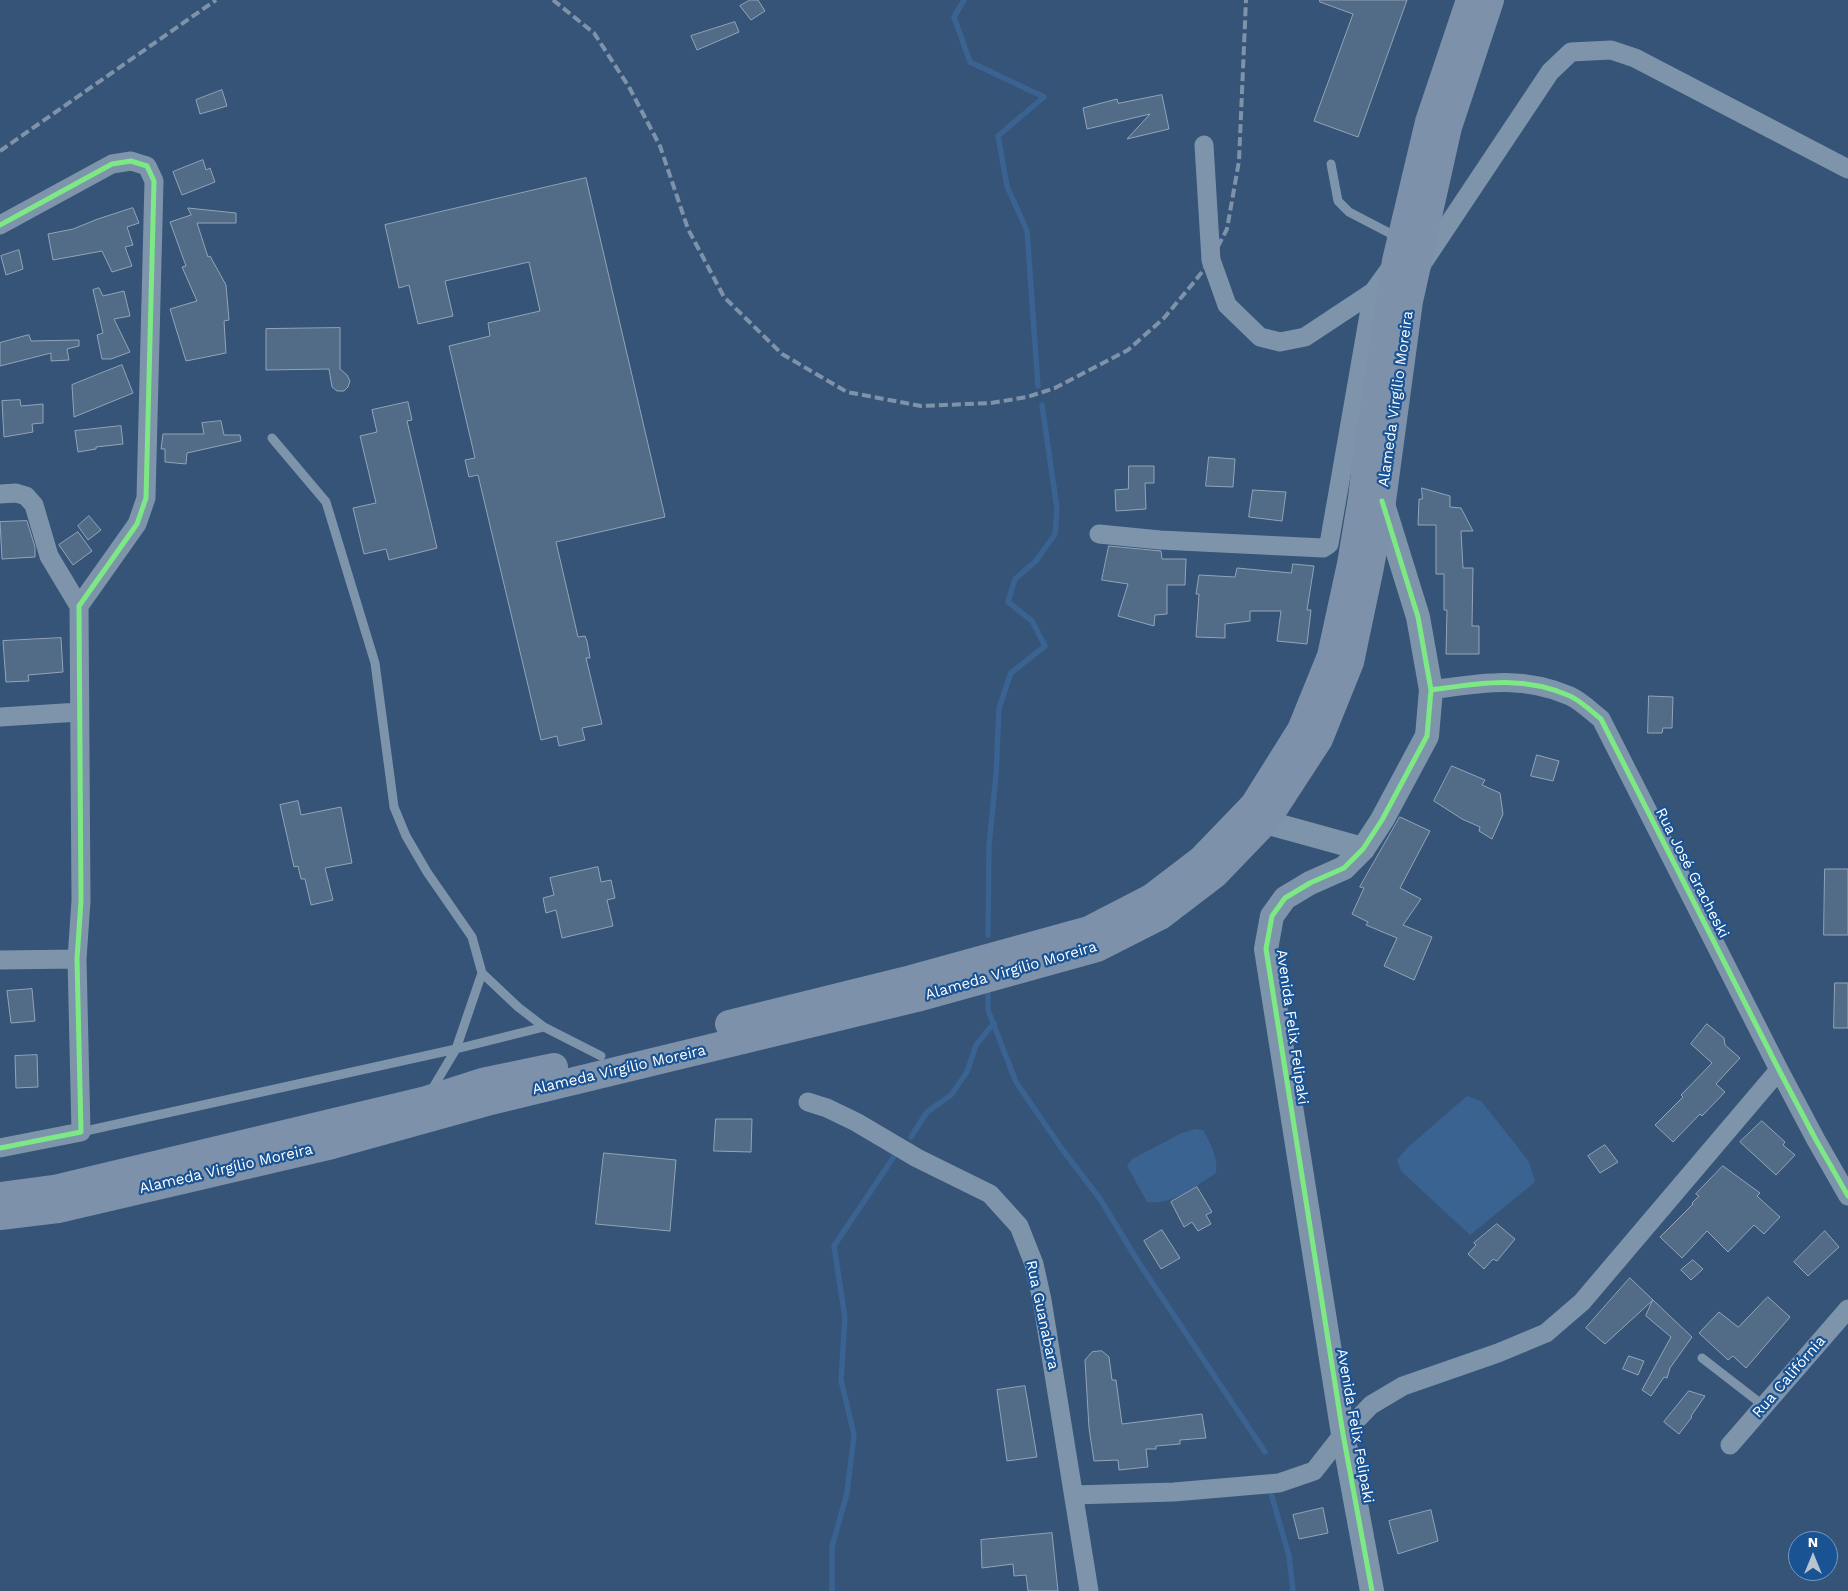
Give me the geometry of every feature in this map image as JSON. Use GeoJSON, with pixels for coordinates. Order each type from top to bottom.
{"type":"FeatureCollection","features":[{"type":"Feature","properties":{"kind":"highway","name":"Alameda Virgílio Moreira"},"geometry":{"type":"LineString","coordinates":[[0,1196],[54,1189],[426,1100],[482,1082],[601,1056],[912,979],[1089,930],[1151,898],[1202,859],[1254,805],[1301,730],[1331,656],[1351,564],[1367,455],[1429,122],[1470,0]]}},
{"type":"Feature","properties":{"kind":"highway","name":"Alameda Virgílio Moreira"},"geometry":{"type":"LineString","coordinates":[[0,1216],[58,1209],[332,1144],[487,1102],[917,998],[1097,948],[1160,916],[1215,874],[1265,822],[1319,739],[1350,662],[1382,501],[1409,301],[1404,258],[1490,0]]}},
{"type":"Feature","properties":{"kind":"street"},"geometry":{"type":"LineString","coordinates":[[1204,145],[1211,260],[1227,305],[1260,337],[1280,342],[1305,337],[1373,292],[1404,258],[1550,72],[1571,52],[1611,50],[1635,58],[1848,169]]}},
{"type":"Feature","properties":{"kind":"street"},"geometry":{"type":"LineString","coordinates":[[0,225],[112,164],[131,161],[147,166],[154,181],[146,498],[137,524],[79,606]]}},
{"type":"Feature","properties":{"kind":"street"},"geometry":{"type":"LineString","coordinates":[[1099,534],[1160,540],[1323,548],[1329,544],[1373,292]]}},
{"type":"Feature","properties":{"kind":"street"},"geometry":{"type":"LineString","coordinates":[[0,494],[16,493],[26,496],[34,505],[50,556],[79,606],[81,901],[77,959],[81,1132],[0,1148]]}},
{"type":"Feature","properties":{"kind":"street","name":"Avenida Felix Felipaki"},"geometry":{"type":"LineString","coordinates":[[1372,1591],[1343,1434],[1266,949],[1272,916],[1285,898],[1310,883],[1344,868],[1363,849],[1382,820],[1427,736],[1431,690],[1418,617],[1382,501]]}},
{"type":"Feature","properties":{"kind":"street","name":"Rua José Gracheski"},"geometry":{"type":"LineString","coordinates":[[1431,690],[1493,682],[1533,684],[1572,697],[1601,719],[1779,1070],[1848,1195]]}},
{"type":"Feature","properties":{"kind":"street"},"geometry":{"type":"LineString","coordinates":[[0,717],[79,712]]}},
{"type":"Feature","properties":{"kind":"street"},"geometry":{"type":"LineString","coordinates":[[1265,822],[1363,849]]}},
{"type":"Feature","properties":{"kind":"street"},"geometry":{"type":"LineString","coordinates":[[0,960],[77,959]]}},
{"type":"Feature","properties":{"kind":"street"},"geometry":{"type":"LineString","coordinates":[[1074,1495],[1174,1492],[1279,1483],[1314,1471],[1343,1434],[1371,1405],[1403,1386],[1498,1353],[1546,1333],[1582,1302],[1779,1070]]}},
{"type":"Feature","properties":{"kind":"street","name":"Rua Guanabara"},"geometry":{"type":"LineString","coordinates":[[808,1102],[827,1108],[856,1122],[917,1158],[990,1194],[1020,1226],[1034,1264],[1042,1300],[1089,1591]]}},
{"type":"Feature","properties":{"kind":"street","name":"Rua Califórnia"},"geometry":{"type":"LineString","coordinates":[[1730,1445],[1848,1309]]}},
{"type":"Feature","properties":{"kind":"lane"},"geometry":{"type":"LineString","coordinates":[[1331,164],[1338,201],[1404,258]]}},
{"type":"Feature","properties":{"kind":"lane"},"geometry":{"type":"LineString","coordinates":[[272,438],[326,502],[375,662],[394,807],[406,836],[427,872],[472,938],[482,973],[518,1007],[544,1027],[601,1056]]}},
{"type":"Feature","properties":{"kind":"lane"},"geometry":{"type":"LineString","coordinates":[[426,1100],[456,1048],[482,973]]}},
{"type":"Feature","properties":{"kind":"lane"},"geometry":{"type":"LineString","coordinates":[[81,1132],[544,1027]]}},
{"type":"Feature","properties":{"kind":"lane"},"geometry":{"type":"LineString","coordinates":[[1702,1358],[1764,1406]]}},
{"type":"Feature","properties":{"kind":"water"},"geometry":{"type":"Polygon","coordinates":[[[1467,1096],[1481,1101],[1513,1141],[1529,1162],[1535,1182],[1470,1235],[1401,1171],[1397,1160],[1406,1149],[1467,1096]]]}},
{"type":"Feature","properties":{"kind":"water"},"geometry":{"type":"Polygon","coordinates":[[[1195,1129],[1203,1130],[1208,1140],[1215,1157],[1216,1173],[1175,1198],[1166,1201],[1147,1202],[1127,1166],[1132,1159],[1182,1133],[1195,1129]]]}},
{"type":"Feature","properties":{"kind":"building"},"geometry":{"type":"Polygon","coordinates":[[[750,0],[758,0],[765,11],[751,20],[740,6],[750,0]]]}},
{"type":"Feature","properties":{"kind":"building"},"geometry":{"type":"Polygon","coordinates":[[[1320,0],[1407,0],[1358,137],[1314,121],[1353,14],[1320,2],[1320,0]]]}},
{"type":"Feature","properties":{"kind":"building"},"geometry":{"type":"Polygon","coordinates":[[[735,22],[739,32],[697,50],[691,36],[735,22]]]}},
{"type":"Feature","properties":{"kind":"building"},"geometry":{"type":"Polygon","coordinates":[[[222,90],[227,106],[200,114],[196,100],[222,90]]]}},
{"type":"Feature","properties":{"kind":"building"},"geometry":{"type":"Polygon","coordinates":[[[1162,95],[1169,129],[1127,139],[1150,114],[1087,129],[1083,108],[1117,99],[1118,103],[1162,95]]]}},
{"type":"Feature","properties":{"kind":"building"},"geometry":{"type":"Polygon","coordinates":[[[203,160],[206,170],[210,168],[215,182],[182,195],[173,172],[203,160]]]}},
{"type":"Feature","properties":{"kind":"building"},"geometry":{"type":"Polygon","coordinates":[[[586,178],[665,517],[556,542],[578,637],[585,636],[587,641],[590,658],[586,658],[602,724],[582,728],[585,740],[559,746],[557,736],[541,740],[478,475],[469,477],[465,460],[475,458],[449,346],[490,336],[488,323],[540,311],[529,262],[445,281],[453,316],[418,324],[409,285],[399,288],[385,225],[586,178]]]}},
{"type":"Feature","properties":{"kind":"building"},"geometry":{"type":"Polygon","coordinates":[[[133,208],[139,223],[127,227],[133,245],[125,247],[132,266],[112,272],[102,251],[53,260],[48,234],[73,229],[133,208]]]}},
{"type":"Feature","properties":{"kind":"building"},"geometry":{"type":"Polygon","coordinates":[[[188,208],[236,213],[236,223],[197,223],[208,257],[210,256],[226,285],[229,320],[224,321],[226,353],[186,361],[170,309],[197,301],[182,267],[186,266],[170,222],[191,215],[188,208]]]}},
{"type":"Feature","properties":{"kind":"building"},"geometry":{"type":"Polygon","coordinates":[[[19,250],[23,269],[6,275],[1,256],[19,250]]]}},
{"type":"Feature","properties":{"kind":"building"},"geometry":{"type":"Polygon","coordinates":[[[99,288],[103,296],[124,291],[130,316],[114,319],[130,352],[111,359],[102,359],[97,335],[103,333],[93,290],[99,288]]]}},
{"type":"Feature","properties":{"kind":"building"},"geometry":{"type":"Polygon","coordinates":[[[340,328],[340,369],[347,375],[350,381],[344,391],[337,391],[332,387],[329,369],[266,370],[266,329],[340,328]]]}},
{"type":"Feature","properties":{"kind":"building"},"geometry":{"type":"Polygon","coordinates":[[[29,335],[31,341],[79,340],[79,346],[67,349],[69,360],[51,361],[51,353],[0,366],[0,343],[29,335]]]}},
{"type":"Feature","properties":{"kind":"building"},"geometry":{"type":"Polygon","coordinates":[[[122,365],[133,393],[74,417],[72,385],[122,365]]]}},
{"type":"Feature","properties":{"kind":"building"},"geometry":{"type":"Polygon","coordinates":[[[20,400],[21,406],[43,404],[43,423],[32,424],[33,432],[4,437],[2,401],[20,400]]]}},
{"type":"Feature","properties":{"kind":"building"},"geometry":{"type":"Polygon","coordinates":[[[408,402],[412,420],[407,421],[437,548],[389,560],[386,549],[364,554],[353,508],[376,503],[360,436],[377,432],[372,410],[408,402]]]}},
{"type":"Feature","properties":{"kind":"building"},"geometry":{"type":"Polygon","coordinates":[[[221,421],[224,435],[240,435],[241,441],[187,453],[186,464],[165,462],[165,449],[161,449],[163,434],[204,434],[202,423],[221,421]]]}},
{"type":"Feature","properties":{"kind":"building"},"geometry":{"type":"Polygon","coordinates":[[[121,426],[123,444],[96,447],[96,449],[78,452],[75,431],[121,426]]]}},
{"type":"Feature","properties":{"kind":"building"},"geometry":{"type":"Polygon","coordinates":[[[1209,457],[1235,459],[1233,487],[1206,486],[1209,457]]]}},
{"type":"Feature","properties":{"kind":"building"},"geometry":{"type":"Polygon","coordinates":[[[1129,466],[1154,466],[1154,483],[1145,483],[1146,509],[1116,511],[1115,490],[1128,489],[1129,466]]]}},
{"type":"Feature","properties":{"kind":"building"},"geometry":{"type":"Polygon","coordinates":[[[1422,488],[1450,496],[1450,507],[1461,508],[1473,531],[1461,531],[1463,568],[1473,568],[1472,626],[1479,626],[1479,654],[1446,654],[1447,610],[1444,610],[1444,574],[1436,574],[1436,525],[1418,525],[1419,499],[1422,499],[1422,488]]]}},
{"type":"Feature","properties":{"kind":"building"},"geometry":{"type":"Polygon","coordinates":[[[1253,490],[1286,492],[1282,521],[1249,517],[1253,490]]]}},
{"type":"Feature","properties":{"kind":"building"},"geometry":{"type":"Polygon","coordinates":[[[89,516],[101,530],[88,540],[78,526],[89,516]]]}},
{"type":"Feature","properties":{"kind":"building"},"geometry":{"type":"Polygon","coordinates":[[[27,521],[35,547],[35,557],[2,559],[0,522],[27,521]]]}},
{"type":"Feature","properties":{"kind":"building"},"geometry":{"type":"Polygon","coordinates":[[[78,532],[92,551],[73,565],[59,545],[78,532]]]}},
{"type":"Feature","properties":{"kind":"building"},"geometry":{"type":"Polygon","coordinates":[[[1109,546],[1161,551],[1162,559],[1186,559],[1185,585],[1167,585],[1167,614],[1155,615],[1154,626],[1118,616],[1128,584],[1102,580],[1109,546]]]}},
{"type":"Feature","properties":{"kind":"building"},"geometry":{"type":"Polygon","coordinates":[[[1293,564],[1314,566],[1307,610],[1311,610],[1307,644],[1277,641],[1281,611],[1250,611],[1250,621],[1225,624],[1225,638],[1196,637],[1199,594],[1196,594],[1199,575],[1235,577],[1237,568],[1291,573],[1293,564]]]}},
{"type":"Feature","properties":{"kind":"building"},"geometry":{"type":"Polygon","coordinates":[[[61,638],[63,672],[28,675],[29,681],[6,682],[3,641],[61,638]]]}},
{"type":"Feature","properties":{"kind":"building"},"geometry":{"type":"Polygon","coordinates":[[[1649,696],[1673,697],[1672,728],[1663,728],[1662,733],[1648,733],[1649,696]]]}},
{"type":"Feature","properties":{"kind":"building"},"geometry":{"type":"Polygon","coordinates":[[[1537,755],[1559,761],[1553,781],[1531,776],[1537,755]]]}},
{"type":"Feature","properties":{"kind":"building"},"geometry":{"type":"Polygon","coordinates":[[[1452,766],[1485,780],[1482,785],[1500,793],[1503,814],[1492,839],[1479,831],[1480,827],[1462,819],[1434,801],[1452,766]]]}},
{"type":"Feature","properties":{"kind":"building"},"geometry":{"type":"Polygon","coordinates":[[[298,801],[301,815],[341,807],[352,863],[325,868],[333,900],[311,905],[305,879],[301,879],[298,866],[294,867],[280,805],[298,801]]]}},
{"type":"Feature","properties":{"kind":"building"},"geometry":{"type":"Polygon","coordinates":[[[1400,817],[1430,831],[1400,888],[1421,899],[1403,925],[1432,937],[1414,980],[1384,966],[1397,938],[1366,925],[1368,922],[1352,914],[1364,888],[1360,887],[1400,817]]]}},
{"type":"Feature","properties":{"kind":"building"},"geometry":{"type":"Polygon","coordinates":[[[598,867],[601,882],[611,880],[615,898],[607,900],[613,926],[562,938],[556,910],[546,913],[543,898],[554,895],[550,878],[598,867]]]}},
{"type":"Feature","properties":{"kind":"building"},"geometry":{"type":"Polygon","coordinates":[[[1825,869],[1848,869],[1848,935],[1824,935],[1825,869]]]}},
{"type":"Feature","properties":{"kind":"building"},"geometry":{"type":"Polygon","coordinates":[[[1835,983],[1848,983],[1848,1028],[1834,1028],[1835,983]]]}},
{"type":"Feature","properties":{"kind":"building"},"geometry":{"type":"Polygon","coordinates":[[[32,989],[35,1021],[11,1023],[7,991],[32,989]]]}},
{"type":"Feature","properties":{"kind":"building"},"geometry":{"type":"Polygon","coordinates":[[[1707,1024],[1724,1038],[1725,1045],[1740,1058],[1716,1084],[1725,1092],[1673,1142],[1655,1125],[1683,1097],[1681,1095],[1712,1063],[1691,1044],[1707,1024]]]}},
{"type":"Feature","properties":{"kind":"building"},"geometry":{"type":"Polygon","coordinates":[[[37,1055],[38,1087],[16,1088],[15,1056],[37,1055]]]}},
{"type":"Feature","properties":{"kind":"building"},"geometry":{"type":"Polygon","coordinates":[[[716,1119],[752,1119],[751,1152],[714,1151],[716,1119]]]}},
{"type":"Feature","properties":{"kind":"building"},"geometry":{"type":"Polygon","coordinates":[[[1762,1121],[1785,1142],[1783,1145],[1795,1155],[1776,1175],[1740,1142],[1762,1121]]]}},
{"type":"Feature","properties":{"kind":"building"},"geometry":{"type":"Polygon","coordinates":[[[1605,1145],[1618,1162],[1600,1173],[1588,1156],[1605,1145]]]}},
{"type":"Feature","properties":{"kind":"building"},"geometry":{"type":"Polygon","coordinates":[[[604,1153],[676,1160],[670,1231],[596,1224],[604,1153]]]}},
{"type":"Feature","properties":{"kind":"building"},"geometry":{"type":"Polygon","coordinates":[[[1723,1166],[1760,1193],[1757,1196],[1780,1217],[1764,1234],[1754,1225],[1728,1252],[1707,1231],[1682,1258],[1660,1237],[1693,1204],[1699,1196],[1696,1194],[1723,1166]]]}},
{"type":"Feature","properties":{"kind":"building"},"geometry":{"type":"Polygon","coordinates":[[[1197,1187],[1212,1212],[1206,1215],[1211,1224],[1198,1231],[1192,1222],[1184,1227],[1171,1202],[1197,1187]]]}},
{"type":"Feature","properties":{"kind":"building"},"geometry":{"type":"Polygon","coordinates":[[[1497,1224],[1515,1239],[1497,1261],[1493,1259],[1484,1269],[1468,1254],[1476,1245],[1474,1243],[1497,1224]]]}},
{"type":"Feature","properties":{"kind":"building"},"geometry":{"type":"Polygon","coordinates":[[[1162,1230],[1180,1258],[1161,1269],[1144,1241],[1162,1230]]]}},
{"type":"Feature","properties":{"kind":"building"},"geometry":{"type":"Polygon","coordinates":[[[1825,1231],[1839,1247],[1808,1276],[1794,1262],[1825,1231]]]}},
{"type":"Feature","properties":{"kind":"building"},"geometry":{"type":"Polygon","coordinates":[[[1693,1260],[1703,1269],[1691,1280],[1681,1270],[1693,1260]]]}},
{"type":"Feature","properties":{"kind":"building"},"geometry":{"type":"Polygon","coordinates":[[[1630,1278],[1653,1300],[1605,1344],[1586,1328],[1630,1278]]]}},
{"type":"Feature","properties":{"kind":"building"},"geometry":{"type":"Polygon","coordinates":[[[1768,1297],[1790,1317],[1746,1368],[1733,1356],[1728,1360],[1699,1333],[1719,1312],[1738,1327],[1768,1297]]]}},
{"type":"Feature","properties":{"kind":"building"},"geometry":{"type":"Polygon","coordinates":[[[1653,1300],[1692,1337],[1670,1368],[1667,1378],[1664,1377],[1651,1396],[1642,1390],[1671,1337],[1646,1316],[1653,1300]]]}},
{"type":"Feature","properties":{"kind":"building"},"geometry":{"type":"Polygon","coordinates":[[[1102,1351],[1109,1357],[1112,1380],[1116,1380],[1122,1424],[1202,1414],[1206,1438],[1180,1440],[1180,1444],[1156,1446],[1156,1449],[1146,1449],[1148,1467],[1119,1470],[1118,1460],[1094,1461],[1089,1428],[1085,1360],[1092,1352],[1102,1351]]]}},
{"type":"Feature","properties":{"kind":"building"},"geometry":{"type":"Polygon","coordinates":[[[1629,1356],[1644,1361],[1638,1375],[1623,1369],[1629,1356]]]}},
{"type":"Feature","properties":{"kind":"building"},"geometry":{"type":"Polygon","coordinates":[[[1025,1386],[1037,1457],[1007,1461],[997,1390],[1025,1386]]]}},
{"type":"Feature","properties":{"kind":"building"},"geometry":{"type":"Polygon","coordinates":[[[1689,1391],[1705,1396],[1679,1434],[1664,1422],[1689,1391]]]}},
{"type":"Feature","properties":{"kind":"building"},"geometry":{"type":"Polygon","coordinates":[[[1323,1508],[1328,1533],[1299,1539],[1293,1515],[1323,1508]]]}},
{"type":"Feature","properties":{"kind":"building"},"geometry":{"type":"Polygon","coordinates":[[[1431,1510],[1438,1541],[1398,1554],[1389,1521],[1431,1510]]]}},
{"type":"Feature","properties":{"kind":"building"},"geometry":{"type":"Polygon","coordinates":[[[1052,1533],[1058,1591],[1028,1591],[1026,1575],[1014,1576],[1013,1564],[982,1568],[981,1540],[1052,1533]]]}},
{"type":"Feature","properties":{"kind":"waterway"},"geometry":{"type":"LineString","coordinates":[[964,0],[954,17],[970,62],[1044,97],[998,136],[1007,186],[1027,231],[1038,386]]}},
{"type":"Feature","properties":{"kind":"waterway"},"geometry":{"type":"LineString","coordinates":[[988,935],[989,846],[996,775],[999,708],[1011,673],[1045,646],[1032,621],[1008,602],[1015,579],[1036,561],[1055,534],[1057,509],[1042,405]]}},
{"type":"Feature","properties":{"kind":"waterway"},"geometry":{"type":"LineString","coordinates":[[988,993],[988,1010],[1016,1082],[1062,1149],[1100,1199],[1139,1263],[1265,1452]]}},
{"type":"Feature","properties":{"kind":"waterway"},"geometry":{"type":"LineString","coordinates":[[911,1137],[927,1112],[951,1095],[967,1072],[976,1045],[994,1023]]}},
{"type":"Feature","properties":{"kind":"waterway"},"geometry":{"type":"LineString","coordinates":[[832,1591],[832,1547],[847,1493],[854,1435],[841,1380],[845,1318],[834,1246],[893,1158]]}},
{"type":"Feature","properties":{"kind":"waterway"},"geometry":{"type":"LineString","coordinates":[[1271,1493],[1289,1556],[1293,1591]]}},
{"type":"Feature","properties":{"kind":"railway"},"geometry":{"type":"LineString","coordinates":[[0,151],[216,0]]}},
{"type":"Feature","properties":{"kind":"railway"},"geometry":{"type":"LineString","coordinates":[[553,0],[594,33],[629,87],[660,146],[688,229],[724,297],[782,354],[847,392],[921,406],[991,403],[1027,397],[1055,388],[1128,350],[1164,318],[1195,281],[1211,260],[1227,229],[1239,161],[1246,0]]}},
{"type":"Feature","properties":{"kind":"cycle path"},"geometry":{"type":"LineString","coordinates":[[0,225],[112,164],[131,161],[147,166],[154,181],[146,498],[137,524],[79,606],[81,901],[77,959],[81,1132],[0,1148]]}},
{"type":"Feature","properties":{"kind":"cycle path"},"geometry":{"type":"LineString","coordinates":[[1372,1591],[1343,1434],[1266,949],[1272,916],[1285,898],[1310,883],[1344,868],[1363,849],[1382,820],[1427,736],[1431,690],[1418,617],[1382,501]]}},
{"type":"Feature","properties":{"kind":"cycle path"},"geometry":{"type":"LineString","coordinates":[[1431,690],[1501,682],[1535,685],[1570,696],[1601,719],[1779,1070],[1848,1196]]}}]}
